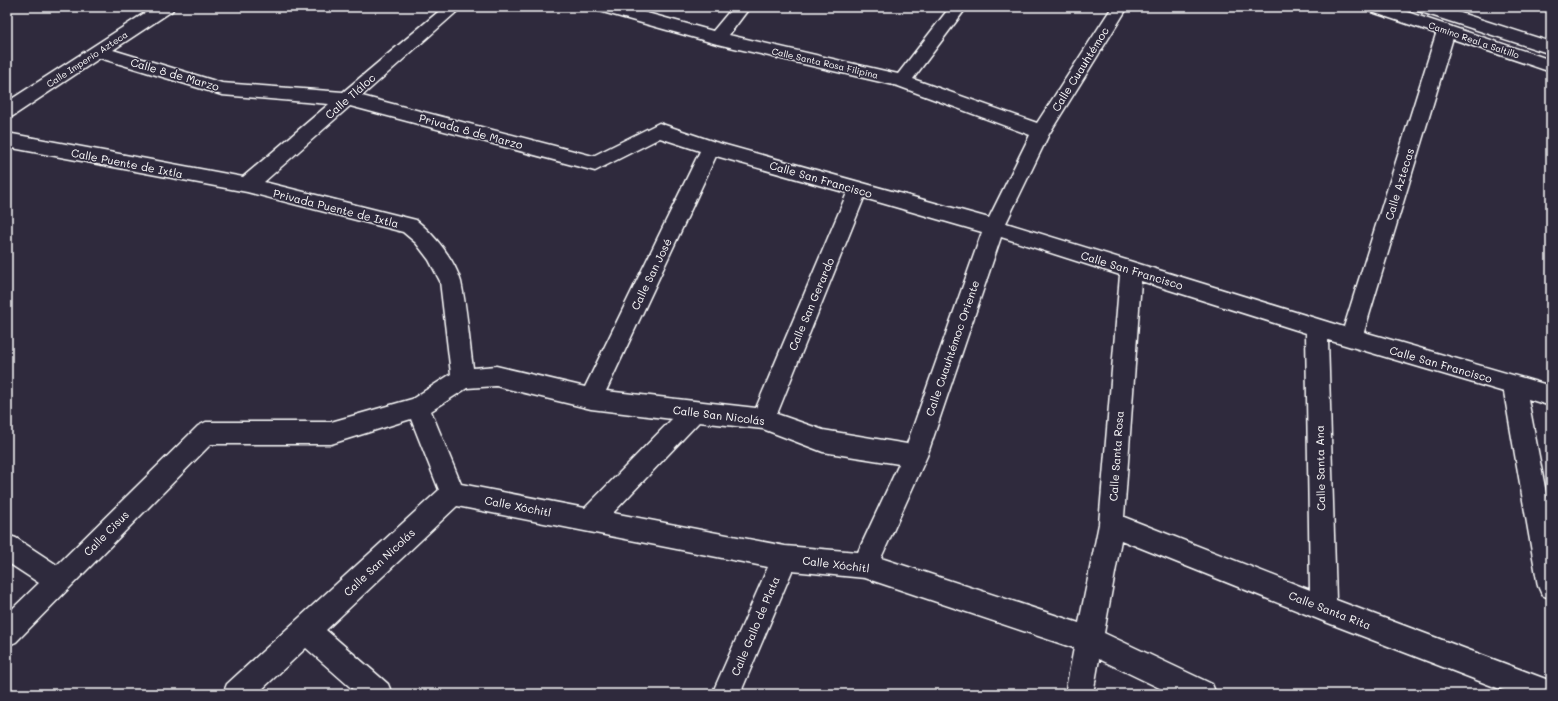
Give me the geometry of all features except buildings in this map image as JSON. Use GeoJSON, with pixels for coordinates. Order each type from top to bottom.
{"type":"FeatureCollection","features":[{"type":"Feature","properties":{"kind":"street","name":"Calle Imperio Azteca"},"geometry":{"type":"LineString","coordinates":[[7,110],[99,52],[166,7]]}},
{"type":"Feature","properties":{"kind":"street","name":"Calle Tláloc"},"geometry":{"type":"LineString","coordinates":[[247,185],[454,7]]}},
{"type":"Feature","properties":{"kind":"street","name":"Calle Santa Rosa Filipina"},"geometry":{"type":"LineString","coordinates":[[605,7],[717,38],[902,81],[1041,132]]}},
{"type":"Feature","properties":{"kind":"street"},"geometry":{"type":"LineString","coordinates":[[717,38],[742,7]]}},
{"type":"Feature","properties":{"kind":"street"},"geometry":{"type":"LineString","coordinates":[[902,81],[959,7]]}},
{"type":"Feature","properties":{"kind":"street","name":"Calle Cuauhtémoc"},"geometry":{"type":"LineString","coordinates":[[1041,132],[1120,7]]}},
{"type":"Feature","properties":{"kind":"street","name":"Camino Real a Saltillo"},"geometry":{"type":"LineString","coordinates":[[1375,7],[1447,17],[1551,48]]}},
{"type":"Feature","properties":{"kind":"street","name":"Camino Real a Saltillo"},"geometry":{"type":"LineString","coordinates":[[1424,7],[1551,66]]}},
{"type":"Feature","properties":{"kind":"street","name":"Calle Aztecas"},"geometry":{"type":"LineString","coordinates":[[1351,338],[1447,17]]}},
{"type":"Feature","properties":{"kind":"street","name":"Calle 8 de Marzo"},"geometry":{"type":"LineString","coordinates":[[99,52],[222,88],[347,99]]}},
{"type":"Feature","properties":{"kind":"street","name":"Privada 8 de Marzo"},"geometry":{"type":"LineString","coordinates":[[347,99],[595,164]]}},
{"type":"Feature","properties":{"kind":"street","name":"Calle San Francisco"},"geometry":{"type":"LineString","coordinates":[[595,164],[659,130],[711,148],[994,227],[1351,338],[1551,396]]}},
{"type":"Feature","properties":{"kind":"street","name":"Calle Cuauhtémoc Oriente"},"geometry":{"type":"LineString","coordinates":[[865,565],[915,456],[994,227],[1041,132]]}},
{"type":"Feature","properties":{"kind":"street","name":"Calle Puente de Ixtla"},"geometry":{"type":"LineString","coordinates":[[7,140],[247,185]]}},
{"type":"Feature","properties":{"kind":"street","name":"Calle San José"},"geometry":{"type":"LineString","coordinates":[[591,400],[711,148]]}},
{"type":"Feature","properties":{"kind":"street","name":"Privada Puente de Ixtla"},"geometry":{"type":"LineString","coordinates":[[247,185],[409,226],[423,237],[437,255],[450,281],[463,379]]}},
{"type":"Feature","properties":{"kind":"street","name":"Calle San Gerardo"},"geometry":{"type":"LineString","coordinates":[[763,419],[858,190]]}},
{"type":"Feature","properties":{"kind":"street","name":"Calle Santa Rosa"},"geometry":{"type":"LineString","coordinates":[[1079,694],[1111,524],[1131,270]]}},
{"type":"Feature","properties":{"kind":"street","name":"Calle Santa Ana"},"geometry":{"type":"LineString","coordinates":[[1317,327],[1323,608]]}},
{"type":"Feature","properties":{"kind":"street","name":"Calle San Nicolás"},"geometry":{"type":"LineString","coordinates":[[463,379],[496,376],[591,400],[763,419],[822,440],[915,456]]}},
{"type":"Feature","properties":{"kind":"street"},"geometry":{"type":"LineString","coordinates":[[453,494],[418,408],[463,379]]}},
{"type":"Feature","properties":{"kind":"street"},"geometry":{"type":"LineString","coordinates":[[1514,385],[1551,586]]}},
{"type":"Feature","properties":{"kind":"street","name":"Calle Cisus"},"geometry":{"type":"LineString","coordinates":[[7,633],[206,433],[331,433],[418,408]]}},
{"type":"Feature","properties":{"kind":"street"},"geometry":{"type":"LineString","coordinates":[[590,520],[694,411]]}},
{"type":"Feature","properties":{"kind":"street","name":"Calle San Nicolás"},"geometry":{"type":"LineString","coordinates":[[237,694],[453,494]]}},
{"type":"Feature","properties":{"kind":"street","name":"Calle Xóchitl"},"geometry":{"type":"LineString","coordinates":[[453,494],[785,558],[865,565],[1089,640],[1202,694]]}},
{"type":"Feature","properties":{"kind":"street","name":"Calle Santa Rita"},"geometry":{"type":"LineString","coordinates":[[1111,524],[1323,608],[1549,694]]}},
{"type":"Feature","properties":{"kind":"street"},"geometry":{"type":"LineString","coordinates":[[7,547],[58,581]]}},
{"type":"Feature","properties":{"kind":"street","name":"Calle Gallo de Plata"},"geometry":{"type":"LineString","coordinates":[[726,694],[785,558]]}},
{"type":"Feature","properties":{"kind":"street"},"geometry":{"type":"LineString","coordinates":[[306,630],[378,694]]}}]}
